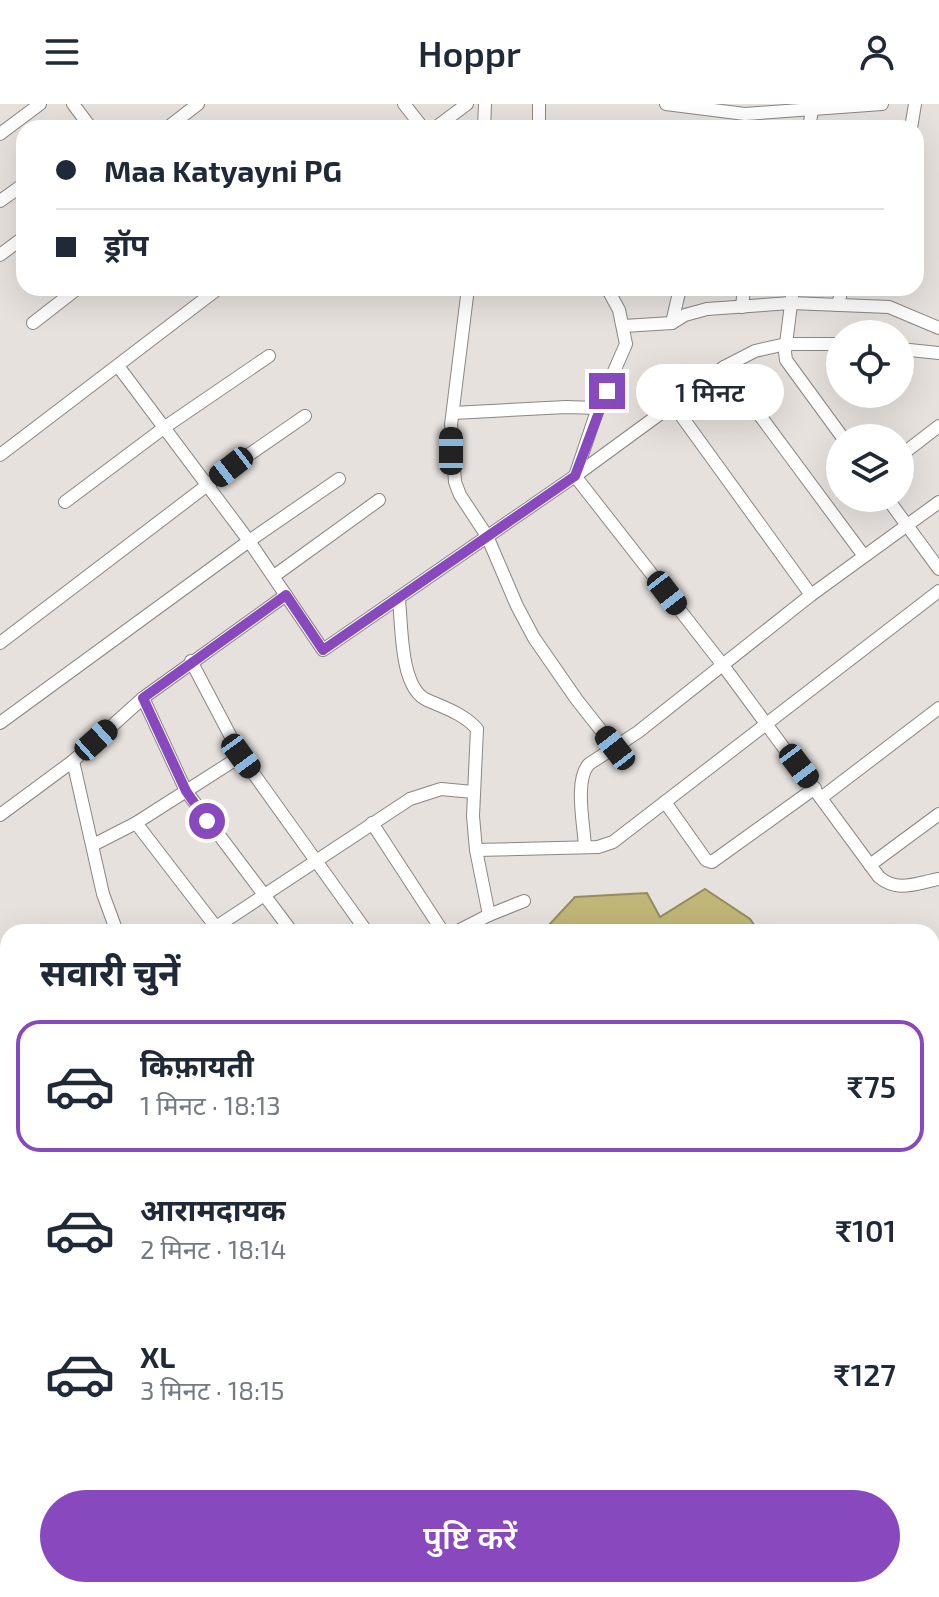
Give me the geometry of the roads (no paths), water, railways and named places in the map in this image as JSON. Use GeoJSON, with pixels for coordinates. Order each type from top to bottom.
{"type":"FeatureCollection","features":[{"type":"Feature","properties":{"kind":"street"},"geometry":{"type":"LineString","coordinates":[[17,104],[25,115]]}},
{"type":"Feature","properties":{"kind":"street"},"geometry":{"type":"LineString","coordinates":[[18,120],[40,104]]}},
{"type":"Feature","properties":{"kind":"street"},"geometry":{"type":"LineString","coordinates":[[183,108],[198,104]]}},
{"type":"Feature","properties":{"kind":"street"},"geometry":{"type":"LineString","coordinates":[[404,104],[417,120]]}},
{"type":"Feature","properties":{"kind":"street"},"geometry":{"type":"LineString","coordinates":[[446,120],[467,104]]}},
{"type":"Feature","properties":{"kind":"street"},"geometry":{"type":"LineString","coordinates":[[666,104],[745,114],[813,106],[882,104]]}},
{"type":"Feature","properties":{"kind":"street"},"geometry":{"type":"LineString","coordinates":[[905,104],[915,104]]}},
{"type":"Feature","properties":{"kind":"street"},"geometry":{"type":"LineString","coordinates":[[745,114],[745,120]]}},
{"type":"Feature","properties":{"kind":"street"},"geometry":{"type":"LineString","coordinates":[[0,134],[16,122]]}},
{"type":"Feature","properties":{"kind":"street"},"geometry":{"type":"LineString","coordinates":[[33,323],[68,296]]}},
{"type":"Feature","properties":{"kind":"street"},"geometry":{"type":"LineString","coordinates":[[0,455],[206,296]]}},
{"type":"Feature","properties":{"kind":"street"},"geometry":{"type":"LineString","coordinates":[[467,296],[453,413],[451,451],[455,482],[487,536],[534,638],[615,748]]}},
{"type":"Feature","properties":{"kind":"street"},"geometry":{"type":"LineString","coordinates":[[575,476],[598,408],[626,344],[624,326],[611,296]]}},
{"type":"Feature","properties":{"kind":"street"},"geometry":{"type":"LineString","coordinates":[[672,323],[678,296]]}},
{"type":"Feature","properties":{"kind":"street"},"geometry":{"type":"LineString","coordinates":[[742,307],[743,296]]}},
{"type":"Feature","properties":{"kind":"street"},"geometry":{"type":"LineString","coordinates":[[792,296],[786,360],[833,424]]}},
{"type":"Feature","properties":{"kind":"street"},"geometry":{"type":"LineString","coordinates":[[838,305],[840,296]]}},
{"type":"Feature","properties":{"kind":"street"},"geometry":{"type":"LineString","coordinates":[[624,326],[672,323],[698,310],[791,303],[889,307],[939,328]]}},
{"type":"Feature","properties":{"kind":"street"},"geometry":{"type":"LineString","coordinates":[[118,366],[249,541],[323,650],[575,476],[724,367],[755,351],[786,344],[826,344]]}},
{"type":"Feature","properties":{"kind":"street"},"geometry":{"type":"LineString","coordinates":[[914,350],[939,353]]}},
{"type":"Feature","properties":{"kind":"street"},"geometry":{"type":"LineString","coordinates":[[65,502],[165,427],[269,356]]}},
{"type":"Feature","properties":{"kind":"street"},"geometry":{"type":"LineString","coordinates":[[724,367],[864,556]]}},
{"type":"Feature","properties":{"kind":"street"},"geometry":{"type":"LineString","coordinates":[[672,403],[811,595]]}},
{"type":"Feature","properties":{"kind":"street"},"geometry":{"type":"LineString","coordinates":[[453,413],[598,408]]}},
{"type":"Feature","properties":{"kind":"street"},"geometry":{"type":"LineString","coordinates":[[0,643],[305,416]]}},
{"type":"Feature","properties":{"kind":"street"},"geometry":{"type":"LineString","coordinates":[[914,445],[939,426]]}},
{"type":"Feature","properties":{"kind":"street"},"geometry":{"type":"LineString","coordinates":[[575,476],[722,664],[870,865],[889,885],[939,879]]}},
{"type":"Feature","properties":{"kind":"street"},"geometry":{"type":"LineString","coordinates":[[0,723],[339,479]]}},
{"type":"Feature","properties":{"kind":"street"},"geometry":{"type":"LineString","coordinates":[[274,576],[379,500]]}},
{"type":"Feature","properties":{"kind":"street"},"geometry":{"type":"LineString","coordinates":[[585,847],[581,775],[589,764],[615,748],[811,595],[939,502]]}},
{"type":"Feature","properties":{"kind":"street"},"geometry":{"type":"LineString","coordinates":[[896,512],[939,569]]}},
{"type":"Feature","properties":{"kind":"street"},"geometry":{"type":"LineString","coordinates":[[476,850],[598,847],[613,842],[939,591]]}},
{"type":"Feature","properties":{"kind":"street"},"geometry":{"type":"LineString","coordinates":[[0,797],[4,812],[73,761],[143,698],[191,661],[286,595]]}},
{"type":"Feature","properties":{"kind":"street"},"geometry":{"type":"LineString","coordinates":[[399,600],[411,686],[423,698],[460,715],[477,729],[473,792],[476,850],[489,915]]}},
{"type":"Feature","properties":{"kind":"street"},"geometry":{"type":"LineString","coordinates":[[191,661],[241,756],[361,924]]}},
{"type":"Feature","properties":{"kind":"street"},"geometry":{"type":"LineString","coordinates":[[143,698],[186,791],[286,924]]}},
{"type":"Feature","properties":{"kind":"street"},"geometry":{"type":"LineString","coordinates":[[665,802],[706,860],[712,862],[818,793],[939,708]]}},
{"type":"Feature","properties":{"kind":"street"},"geometry":{"type":"LineString","coordinates":[[93,845],[136,823],[241,756]]}},
{"type":"Feature","properties":{"kind":"street"},"geometry":{"type":"LineString","coordinates":[[73,761],[114,924]]}},
{"type":"Feature","properties":{"kind":"street"},"geometry":{"type":"LineString","coordinates":[[226,924],[315,860],[423,793],[441,789],[473,792]]}},
{"type":"Feature","properties":{"kind":"street"},"geometry":{"type":"LineString","coordinates":[[870,865],[939,814]]}},
{"type":"Feature","properties":{"kind":"street"},"geometry":{"type":"LineString","coordinates":[[136,823],[213,924]]}},
{"type":"Feature","properties":{"kind":"street"},"geometry":{"type":"LineString","coordinates":[[372,823],[438,924]]}},
{"type":"Feature","properties":{"kind":"street"},"geometry":{"type":"LineString","coordinates":[[472,924],[524,901]]}}]}
